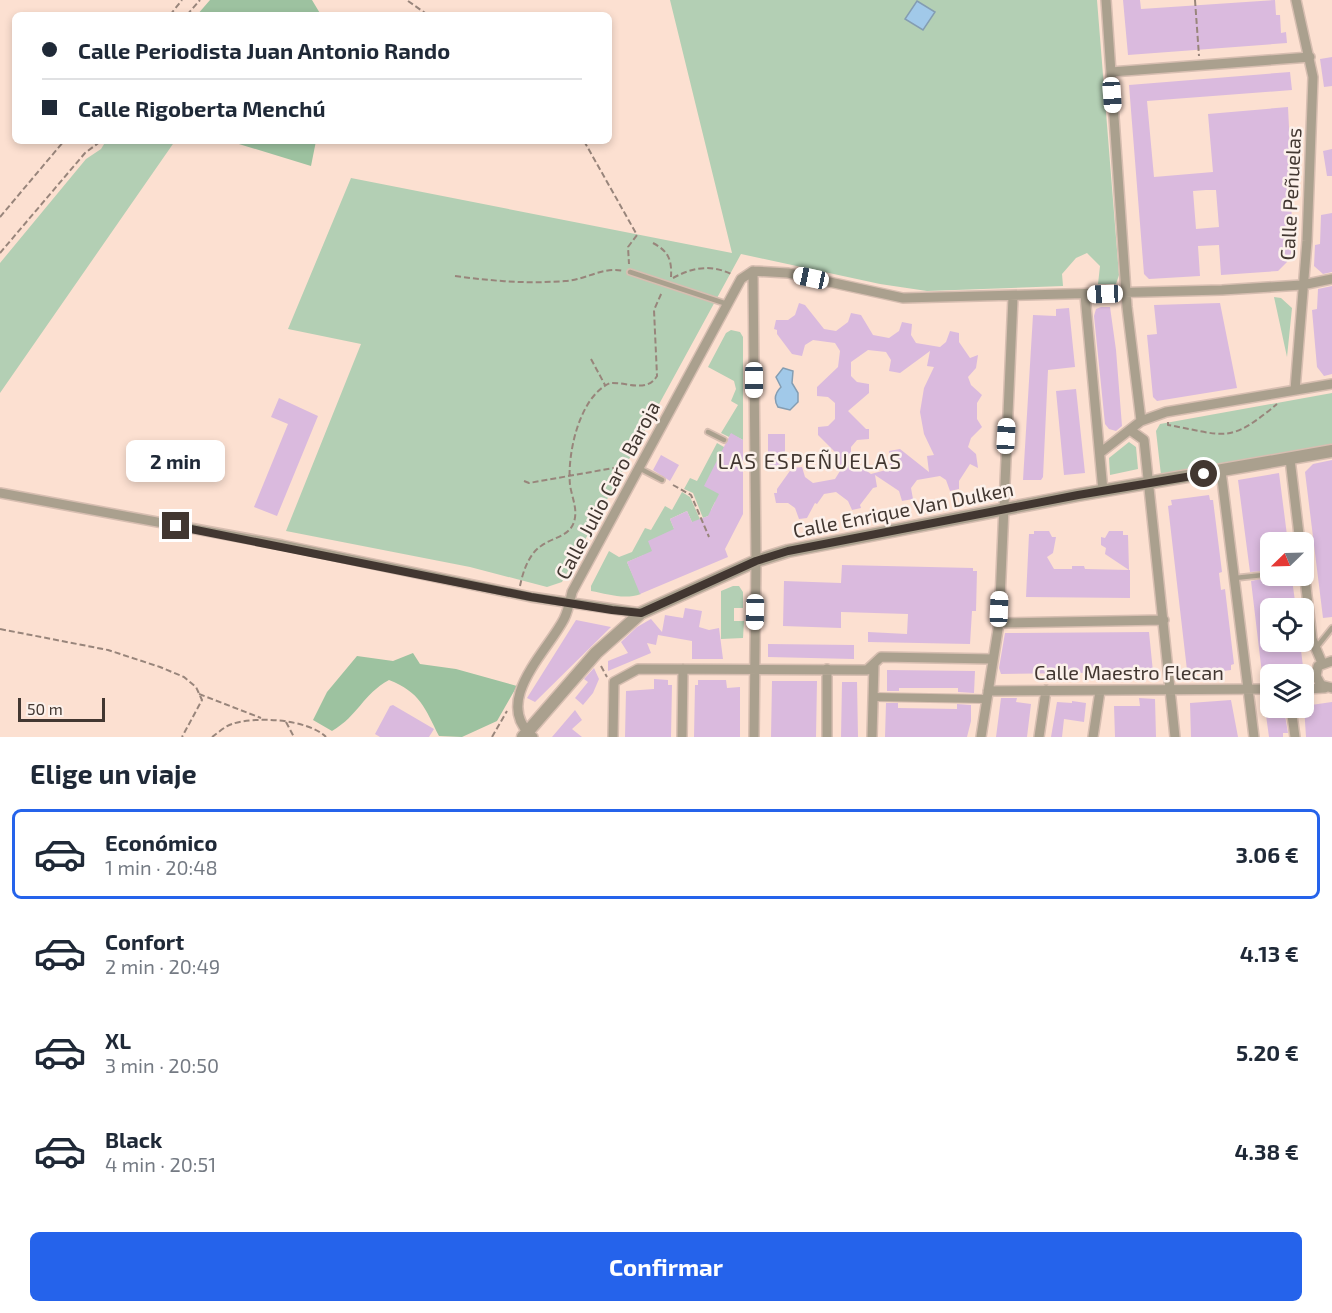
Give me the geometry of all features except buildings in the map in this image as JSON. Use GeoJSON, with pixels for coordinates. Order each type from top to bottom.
{"type":"FeatureCollection","features":[{"type":"Feature","properties":{"kind":"street"},"geometry":{"type":"LineString","coordinates":[[1106,0],[1126,293],[1141,421]]}},
{"type":"Feature","properties":{"kind":"street","name":"Calle Peñuelas"},"geometry":{"type":"LineString","coordinates":[[1294,390],[1307,240],[1313,77],[1296,0]]}},
{"type":"Feature","properties":{"kind":"street"},"geometry":{"type":"LineString","coordinates":[[1111,72],[1310,57]]}},
{"type":"Feature","properties":{"kind":"street"},"geometry":{"type":"LineString","coordinates":[[754,737],[756,561],[753,271],[788,273],[903,298],[1085,295],[1302,285],[1332,279]]}},
{"type":"Feature","properties":{"kind":"street","name":"Calle Julio Caro Baroja"},"geometry":{"type":"LineString","coordinates":[[518,696],[565,618],[569,603],[727,304],[741,279],[753,271]]}},
{"type":"Feature","properties":{"kind":"street"},"geometry":{"type":"LineString","coordinates":[[1085,295],[1103,491]]}},
{"type":"Feature","properties":{"kind":"street"},"geometry":{"type":"LineString","coordinates":[[981,737],[999,623],[1013,297]]}},
{"type":"Feature","properties":{"kind":"street"},"geometry":{"type":"LineString","coordinates":[[1100,453],[1141,421],[1166,412],[1332,384]]}},
{"type":"Feature","properties":{"kind":"street"},"geometry":{"type":"LineString","coordinates":[[1130,430],[1144,440],[1175,737]]}},
{"type":"Feature","properties":{"kind":"street","name":"Calle Enrique Van Dulken"},"geometry":{"type":"LineString","coordinates":[[528,735],[597,653],[641,613],[756,561],[788,551],[1003,509],[1332,451]]}},
{"type":"Feature","properties":{"kind":"street"},"geometry":{"type":"LineString","coordinates":[[1290,459],[1299,532]]}},
{"type":"Feature","properties":{"kind":"street"},"geometry":{"type":"LineString","coordinates":[[1221,471],[1250,689],[1254,737]]}},
{"type":"Feature","properties":{"kind":"street"},"geometry":{"type":"LineString","coordinates":[[0,493],[282,545],[519,594],[641,613]]}},
{"type":"Feature","properties":{"kind":"street"},"geometry":{"type":"LineString","coordinates":[[1306,586],[1312,639],[1327,662],[1318,666],[1316,676],[1321,685],[1330,688]]}},
{"type":"Feature","properties":{"kind":"street"},"geometry":{"type":"LineString","coordinates":[[999,623],[1164,620]]}},
{"type":"Feature","properties":{"kind":"street"},"geometry":{"type":"LineString","coordinates":[[613,737],[614,682],[638,669],[867,670],[881,657],[993,659]]}},
{"type":"Feature","properties":{"kind":"street"},"geometry":{"type":"LineString","coordinates":[[872,737],[874,664]]}},
{"type":"Feature","properties":{"kind":"street"},"geometry":{"type":"LineString","coordinates":[[682,737],[683,669]]}},
{"type":"Feature","properties":{"kind":"street"},"geometry":{"type":"LineString","coordinates":[[827,669],[827,737]]}},
{"type":"Feature","properties":{"kind":"street"},"geometry":{"type":"LineString","coordinates":[[1314,689],[1330,688]]}},
{"type":"Feature","properties":{"kind":"street","name":"Calle Maestro Flecan"},"geometry":{"type":"LineString","coordinates":[[873,697],[987,695],[1046,690],[1260,689]]}},
{"type":"Feature","properties":{"kind":"street"},"geometry":{"type":"LineString","coordinates":[[1039,737],[1046,690]]}},
{"type":"Feature","properties":{"kind":"street"},"geometry":{"type":"LineString","coordinates":[[1093,737],[1100,691]]}},
{"type":"Feature","properties":{"kind":"street"},"geometry":{"type":"LineString","coordinates":[[518,696],[517,712],[528,735]]}},
{"type":"Feature","properties":{"kind":"street"},"geometry":{"type":"LineString","coordinates":[[1292,718],[1295,737]]}},
{"type":"Feature","properties":{"kind":"lane"},"geometry":{"type":"LineString","coordinates":[[630,272],[669,282],[727,304]]}},
{"type":"Feature","properties":{"kind":"lane"},"geometry":{"type":"LineString","coordinates":[[708,432],[724,440]]}},
{"type":"Feature","properties":{"kind":"lane"},"geometry":{"type":"LineString","coordinates":[[638,470],[662,480]]}},
{"type":"Feature","properties":{"kind":"lane"},"geometry":{"type":"LineString","coordinates":[[1235,578],[1260,575]]}},
{"type":"Feature","properties":{"kind":"lane"},"geometry":{"type":"LineString","coordinates":[[1316,648],[1332,628]]}},
{"type":"Feature","properties":{"kind":"path"},"geometry":{"type":"LineString","coordinates":[[172,12],[182,0]]}},
{"type":"Feature","properties":{"kind":"path"},"geometry":{"type":"LineString","coordinates":[[190,12],[200,0]]}},
{"type":"Feature","properties":{"kind":"path"},"geometry":{"type":"LineString","coordinates":[[1195,0],[1199,50]]}},
{"type":"Feature","properties":{"kind":"path"},"geometry":{"type":"LineString","coordinates":[[408,1],[424,12]]}},
{"type":"Feature","properties":{"kind":"path"},"geometry":{"type":"LineString","coordinates":[[0,217],[61,144]]}},
{"type":"Feature","properties":{"kind":"path"},"geometry":{"type":"LineString","coordinates":[[0,253],[85,153],[97,144]]}},
{"type":"Feature","properties":{"kind":"path"},"geometry":{"type":"LineString","coordinates":[[455,276],[504,283],[569,281],[612,268],[630,272],[628,247],[636,234],[587,144]]}},
{"type":"Feature","properties":{"kind":"path"},"geometry":{"type":"LineString","coordinates":[[519,594],[525,569],[535,552],[542,545],[565,534],[573,522],[575,507],[570,477],[572,448],[579,422],[595,396],[605,385],[621,382],[644,386],[653,382],[658,367],[654,310],[669,282],[671,260],[668,253],[653,243]]}},
{"type":"Feature","properties":{"kind":"path"},"geometry":{"type":"LineString","coordinates":[[669,282],[696,268],[718,269],[741,279]]}},
{"type":"Feature","properties":{"kind":"path"},"geometry":{"type":"LineString","coordinates":[[591,359],[605,385]]}},
{"type":"Feature","properties":{"kind":"path"},"geometry":{"type":"LineString","coordinates":[[1166,412],[1168,425],[1212,434],[1232,435],[1259,419],[1279,402],[1279,393]]}},
{"type":"Feature","properties":{"kind":"path"},"geometry":{"type":"LineString","coordinates":[[524,481],[529,483],[570,477],[625,466],[638,470]]}},
{"type":"Feature","properties":{"kind":"path"},"geometry":{"type":"LineString","coordinates":[[673,486],[691,495],[709,537]]}},
{"type":"Feature","properties":{"kind":"path"},"geometry":{"type":"LineString","coordinates":[[0,629],[108,650],[184,677],[202,700],[182,737]]}},
{"type":"Feature","properties":{"kind":"path"},"geometry":{"type":"LineString","coordinates":[[199,694],[261,719],[286,722],[320,731],[326,737]]}},
{"type":"Feature","properties":{"kind":"path"},"geometry":{"type":"LineString","coordinates":[[492,737],[518,696]]}},
{"type":"Feature","properties":{"kind":"path"},"geometry":{"type":"LineString","coordinates":[[212,737],[230,724],[261,719]]}},
{"type":"Feature","properties":{"kind":"path"},"geometry":{"type":"LineString","coordinates":[[286,722],[294,737]]}},
{"type":"Feature","properties":{"kind":"green space"},"geometry":{"type":"Polygon","coordinates":[[[210,0],[312,0],[319,12],[200,12],[210,0]]]}},
{"type":"Feature","properties":{"kind":"green space"},"geometry":{"type":"Polygon","coordinates":[[[670,0],[1097,0],[1119,275],[1116,284],[1098,284],[1100,266],[1087,253],[1076,258],[1062,274],[1063,286],[927,291],[880,284],[741,254],[562,582],[547,587],[470,567],[286,531],[361,344],[288,329],[351,178],[732,253],[670,0]]]}},
{"type":"Feature","properties":{"kind":"green space"},"geometry":{"type":"Polygon","coordinates":[[[104,144],[173,144],[0,393],[0,263],[86,159],[101,149],[104,144]]]}},
{"type":"Feature","properties":{"kind":"green space"},"geometry":{"type":"Polygon","coordinates":[[[239,144],[315,144],[311,166],[239,144]]]}},
{"type":"Feature","properties":{"kind":"green space"},"geometry":{"type":"Polygon","coordinates":[[[1274,297],[1281,298],[1292,308],[1287,357],[1274,297]]]}},
{"type":"Feature","properties":{"kind":"green space"},"geometry":{"type":"Polygon","coordinates":[[[731,330],[740,332],[743,337],[743,440],[731,434],[729,437],[721,433],[738,405],[731,401],[736,389],[734,381],[708,367],[726,333],[731,330]]]}},
{"type":"Feature","properties":{"kind":"green space"},"geometry":{"type":"Polygon","coordinates":[[[1332,393],[1332,445],[1161,475],[1156,431],[1160,424],[1332,393]]]}},
{"type":"Feature","properties":{"kind":"green space"},"geometry":{"type":"Polygon","coordinates":[[[1129,442],[1136,447],[1138,469],[1110,475],[1109,458],[1129,442]]]}},
{"type":"Feature","properties":{"kind":"green space"},"geometry":{"type":"Polygon","coordinates":[[[717,443],[724,447],[727,498],[715,502],[711,510],[713,514],[703,518],[693,493],[684,489],[690,478],[697,481],[717,443]]]}},
{"type":"Feature","properties":{"kind":"green space"},"geometry":{"type":"Polygon","coordinates":[[[682,492],[690,497],[708,537],[700,540],[687,511],[670,519],[687,560],[661,572],[644,555],[627,562],[641,594],[635,596],[610,595],[591,591],[591,586],[609,551],[619,557],[632,552],[645,528],[651,530],[665,506],[672,510],[682,492]]]}},
{"type":"Feature","properties":{"kind":"green space"},"geometry":{"type":"Polygon","coordinates":[[[739,586],[743,592],[743,608],[734,608],[734,621],[744,621],[743,638],[721,639],[721,591],[739,586]]]}},
{"type":"Feature","properties":{"kind":"green space"},"geometry":{"type":"Polygon","coordinates":[[[413,653],[420,664],[456,669],[517,686],[497,721],[462,737],[439,736],[425,709],[415,696],[389,680],[372,692],[341,725],[332,731],[313,720],[327,692],[357,656],[393,661],[413,653]]]}},
{"type":"Feature","properties":{"kind":"water"},"geometry":{"type":"Polygon","coordinates":[[[917,1],[935,12],[923,30],[905,19],[917,1]]]}},
{"type":"Feature","properties":{"kind":"water"},"geometry":{"type":"Polygon","coordinates":[[[783,368],[793,371],[792,383],[798,393],[798,402],[790,410],[778,407],[775,399],[781,387],[776,377],[783,368]]]}},
{"type":"Feature","properties":{"kind":"district","name":"LAS ESPEÑUELAS"},"geometry":{"type":"Point","coordinates":[810,460]}},
{"type":"Feature","properties":{"kind":"route"},"geometry":{"type":"LineString","coordinates":[[176,526],[303,549],[531,597],[641,613],[756,561],[788,551],[1078,495],[1204,474]]}}]}
